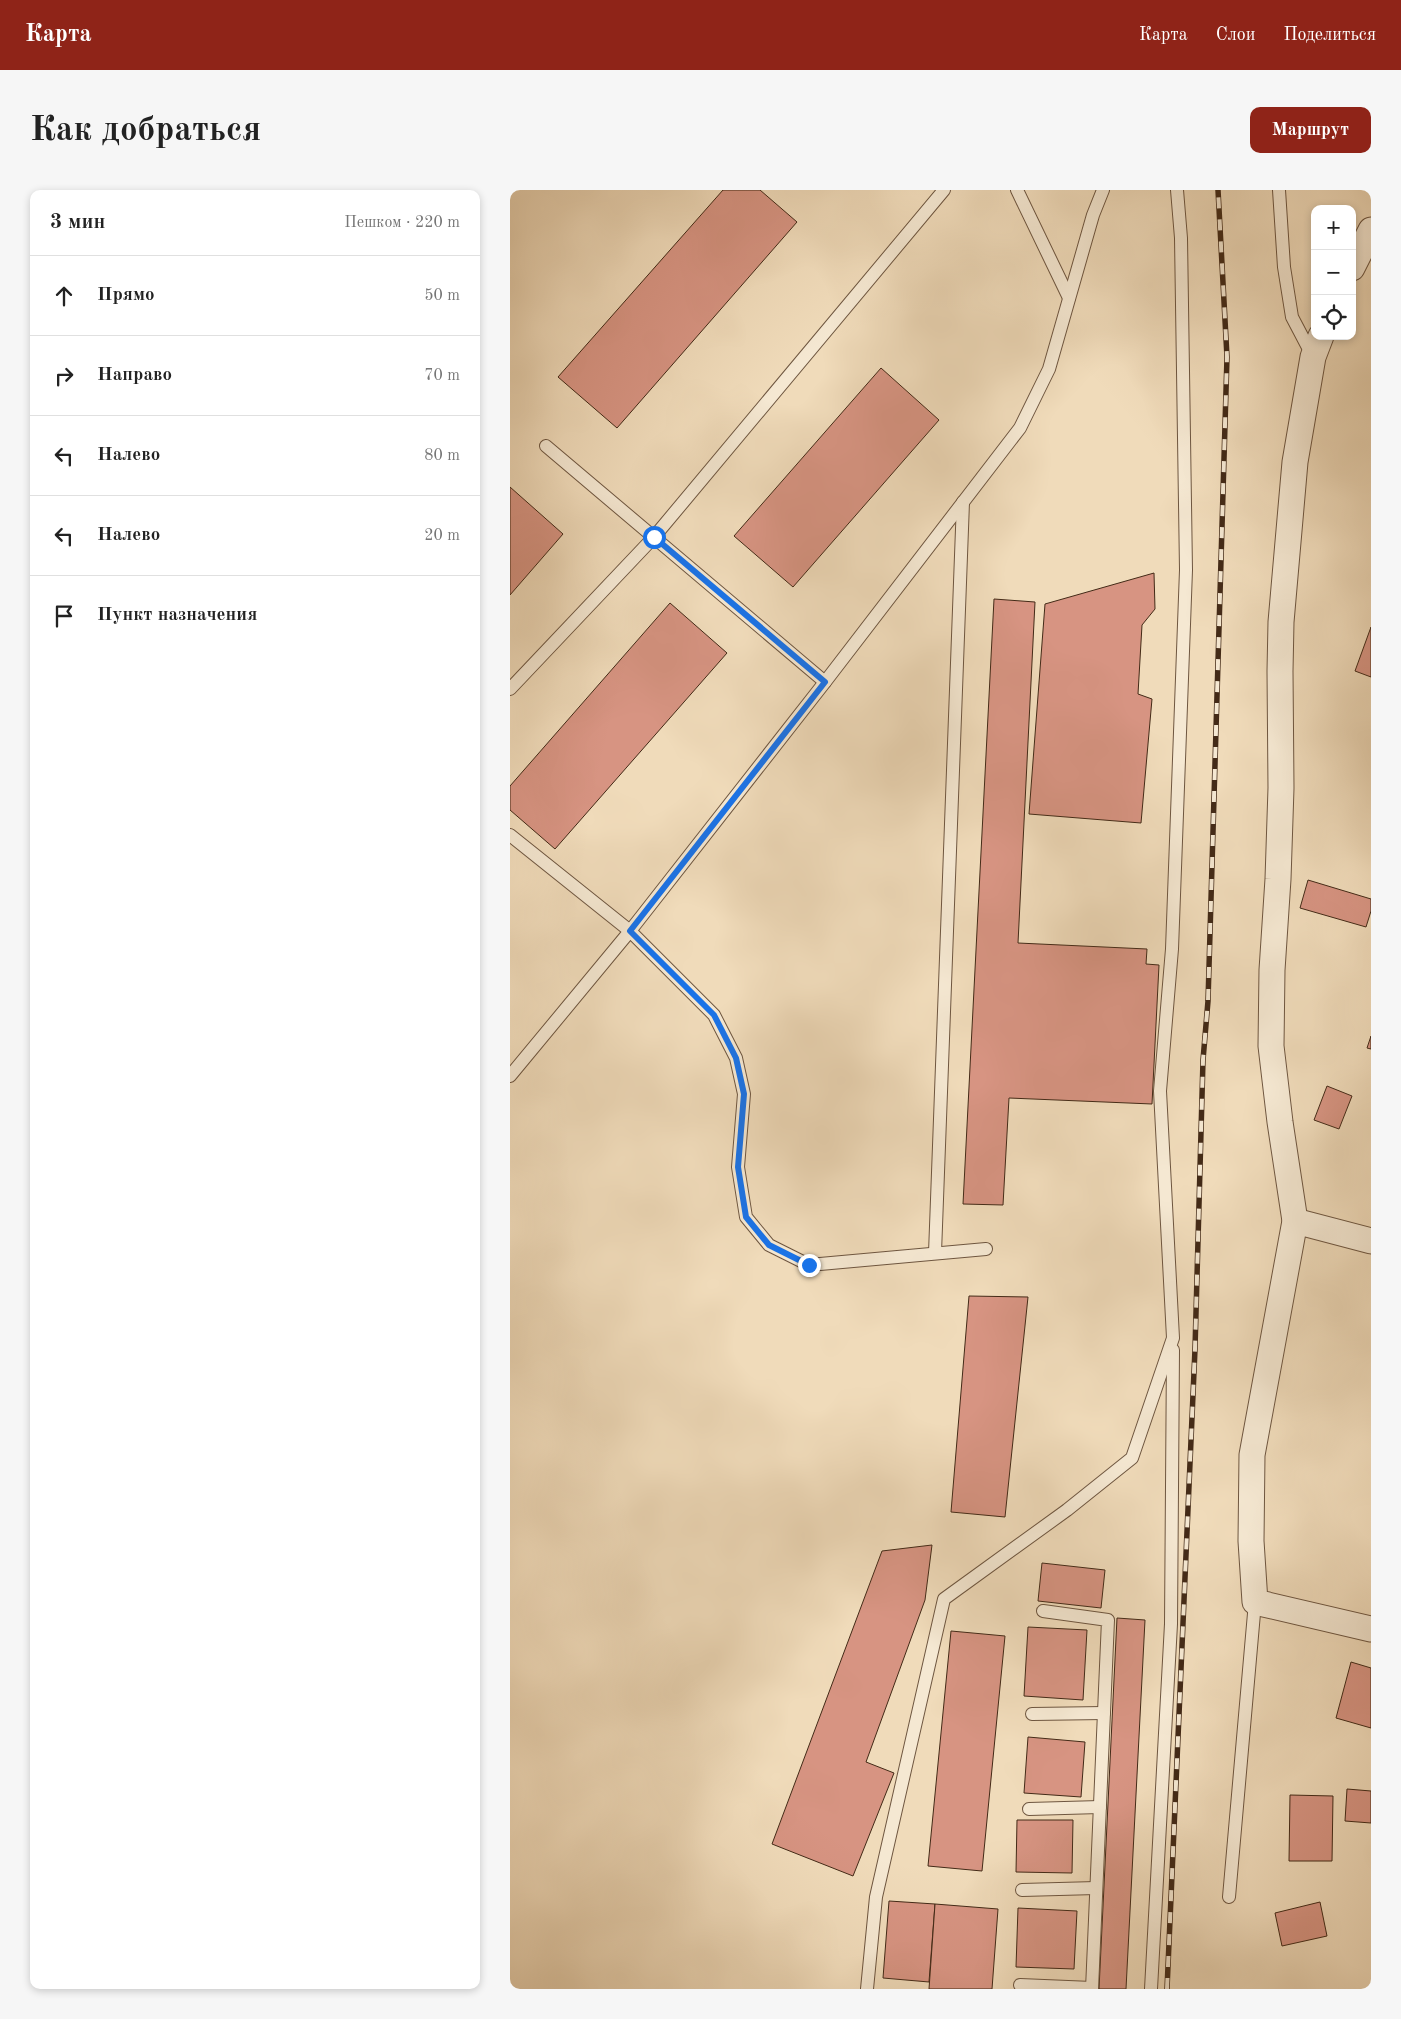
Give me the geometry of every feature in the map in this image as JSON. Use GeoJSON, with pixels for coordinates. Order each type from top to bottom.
{"type":"FeatureCollection","features":[{"type":"Feature","properties":{"kind":"street"},"geometry":{"type":"LineString","coordinates":[[1356,260],[1371,230]]}},
{"type":"Feature","properties":{"kind":"street"},"geometry":{"type":"LineString","coordinates":[[1317,347],[1295,462],[1281,622],[1278,879],[1272,970],[1271,1046],[1295,1221],[1252,1456],[1251,1541],[1255,1602],[1371,1629]]}},
{"type":"Feature","properties":{"kind":"street"},"geometry":{"type":"LineString","coordinates":[[1295,1221],[1371,1241]]}},
{"type":"Feature","properties":{"kind":"lane"},"geometry":{"type":"LineString","coordinates":[[510,689],[654,537],[944,190]]}},
{"type":"Feature","properties":{"kind":"lane"},"geometry":{"type":"LineString","coordinates":[[1017,190],[1069,298]]}},
{"type":"Feature","properties":{"kind":"lane"},"geometry":{"type":"LineString","coordinates":[[510,1076],[630,931],[825,682],[1020,428],[1049,369],[1093,215],[1103,190]]}},
{"type":"Feature","properties":{"kind":"lane"},"geometry":{"type":"LineString","coordinates":[[1151,1989],[1171,1624],[1174,1338],[1160,1091],[1172,949],[1186,570],[1181,248],[1177,190]]}},
{"type":"Feature","properties":{"kind":"lane"},"geometry":{"type":"LineString","coordinates":[[1279,190],[1284,267],[1292,317],[1317,347]]}},
{"type":"Feature","properties":{"kind":"lane"},"geometry":{"type":"LineString","coordinates":[[546,446],[825,682]]}},
{"type":"Feature","properties":{"kind":"lane"},"geometry":{"type":"LineString","coordinates":[[935,1253],[963,502]]}},
{"type":"Feature","properties":{"kind":"lane"},"geometry":{"type":"LineString","coordinates":[[510,835],[630,931],[714,1015],[736,1058],[744,1094],[738,1167],[746,1217],[769,1245],[809,1265],[986,1249]]}},
{"type":"Feature","properties":{"kind":"lane"},"geometry":{"type":"LineString","coordinates":[[867,1989],[876,1897],[944,1599],[1067,1510],[1132,1458],[1174,1338]]}},
{"type":"Feature","properties":{"kind":"lane"},"geometry":{"type":"LineString","coordinates":[[1228,1897],[1255,1602]]}},
{"type":"Feature","properties":{"kind":"lane"},"geometry":{"type":"LineString","coordinates":[[1020,1985],[1092,1988],[1108,1620],[1043,1611]]}},
{"type":"Feature","properties":{"kind":"lane"},"geometry":{"type":"LineString","coordinates":[[1032,1714],[1104,1713]]}},
{"type":"Feature","properties":{"kind":"lane"},"geometry":{"type":"LineString","coordinates":[[1029,1809],[1100,1807]]}},
{"type":"Feature","properties":{"kind":"lane"},"geometry":{"type":"LineString","coordinates":[[1022,1890],[1096,1888]]}},
{"type":"Feature","properties":{"kind":"building"},"geometry":{"type":"Polygon","coordinates":[[[723,190],[760,190],[797,222],[617,428],[558,377],[723,190]]]}},
{"type":"Feature","properties":{"kind":"building"},"geometry":{"type":"Polygon","coordinates":[[[881,368],[939,420],[793,587],[734,536],[881,368]]]}},
{"type":"Feature","properties":{"kind":"building"},"geometry":{"type":"Polygon","coordinates":[[[510,487],[563,534],[510,595],[510,487]]]}},
{"type":"Feature","properties":{"kind":"building"},"geometry":{"type":"Polygon","coordinates":[[[1154,573],[1155,609],[1142,625],[1138,694],[1152,699],[1141,823],[1029,814],[1045,604],[1154,573]]]}},
{"type":"Feature","properties":{"kind":"building"},"geometry":{"type":"Polygon","coordinates":[[[994,599],[1035,602],[1018,943],[1147,949],[1146,964],[1159,965],[1152,1104],[1009,1098],[1003,1205],[963,1204],[994,599]]]}},
{"type":"Feature","properties":{"kind":"building"},"geometry":{"type":"Polygon","coordinates":[[[670,603],[727,653],[555,849],[510,810],[510,786],[670,603]]]}},
{"type":"Feature","properties":{"kind":"building"},"geometry":{"type":"Polygon","coordinates":[[[1371,627],[1371,677],[1355,671],[1371,627]]]}},
{"type":"Feature","properties":{"kind":"building"},"geometry":{"type":"Polygon","coordinates":[[[1308,880],[1371,899],[1371,911],[1366,927],[1300,908],[1308,880]]]}},
{"type":"Feature","properties":{"kind":"building"},"geometry":{"type":"Polygon","coordinates":[[[1371,1036],[1371,1049],[1367,1048],[1371,1036]]]}},
{"type":"Feature","properties":{"kind":"building"},"geometry":{"type":"Polygon","coordinates":[[[1327,1086],[1352,1096],[1339,1129],[1314,1120],[1327,1086]]]}},
{"type":"Feature","properties":{"kind":"building"},"geometry":{"type":"Polygon","coordinates":[[[969,1296],[1028,1297],[1005,1517],[951,1512],[969,1296]]]}},
{"type":"Feature","properties":{"kind":"building"},"geometry":{"type":"Polygon","coordinates":[[[932,1545],[925,1600],[866,1762],[894,1773],[853,1876],[772,1844],[882,1551],[932,1545]]]}},
{"type":"Feature","properties":{"kind":"building"},"geometry":{"type":"Polygon","coordinates":[[[1042,1563],[1105,1570],[1101,1608],[1038,1601],[1042,1563]]]}},
{"type":"Feature","properties":{"kind":"building"},"geometry":{"type":"Polygon","coordinates":[[[1117,1618],[1145,1620],[1126,1989],[1099,1989],[1117,1618]]]}},
{"type":"Feature","properties":{"kind":"building"},"geometry":{"type":"Polygon","coordinates":[[[1028,1627],[1087,1630],[1083,1700],[1024,1696],[1028,1627]]]}},
{"type":"Feature","properties":{"kind":"building"},"geometry":{"type":"Polygon","coordinates":[[[951,1631],[1005,1636],[982,1871],[928,1866],[951,1631]]]}},
{"type":"Feature","properties":{"kind":"building"},"geometry":{"type":"Polygon","coordinates":[[[1351,1662],[1371,1668],[1371,1728],[1336,1718],[1351,1662]]]}},
{"type":"Feature","properties":{"kind":"building"},"geometry":{"type":"Polygon","coordinates":[[[1028,1737],[1085,1742],[1081,1797],[1024,1793],[1028,1737]]]}},
{"type":"Feature","properties":{"kind":"building"},"geometry":{"type":"Polygon","coordinates":[[[1347,1789],[1371,1791],[1371,1823],[1345,1821],[1347,1789]]]}},
{"type":"Feature","properties":{"kind":"building"},"geometry":{"type":"Polygon","coordinates":[[[1290,1795],[1333,1796],[1332,1861],[1289,1861],[1290,1795]]]}},
{"type":"Feature","properties":{"kind":"building"},"geometry":{"type":"Polygon","coordinates":[[[1017,1820],[1073,1820],[1072,1873],[1016,1872],[1017,1820]]]}},
{"type":"Feature","properties":{"kind":"building"},"geometry":{"type":"Polygon","coordinates":[[[889,1901],[935,1904],[929,1982],[883,1978],[889,1901]]]}},
{"type":"Feature","properties":{"kind":"building"},"geometry":{"type":"Polygon","coordinates":[[[1320,1902],[1327,1936],[1282,1946],[1275,1913],[1320,1902]]]}},
{"type":"Feature","properties":{"kind":"building"},"geometry":{"type":"Polygon","coordinates":[[[935,1904],[998,1909],[992,1989],[929,1989],[935,1904]]]}},
{"type":"Feature","properties":{"kind":"building"},"geometry":{"type":"Polygon","coordinates":[[[1018,1908],[1077,1911],[1074,1969],[1016,1967],[1018,1908]]]}},
{"type":"Feature","properties":{"kind":"railway"},"geometry":{"type":"LineString","coordinates":[[1167,1989],[1195,1349],[1203,1060],[1208,1001],[1227,357],[1218,190]]}},
{"type":"Feature","properties":{"kind":"route"},"geometry":{"type":"LineString","coordinates":[[654,537],[825,682],[630,931],[714,1015],[736,1058],[744,1094],[738,1167],[746,1217],[769,1245],[809,1265]]}}]}
